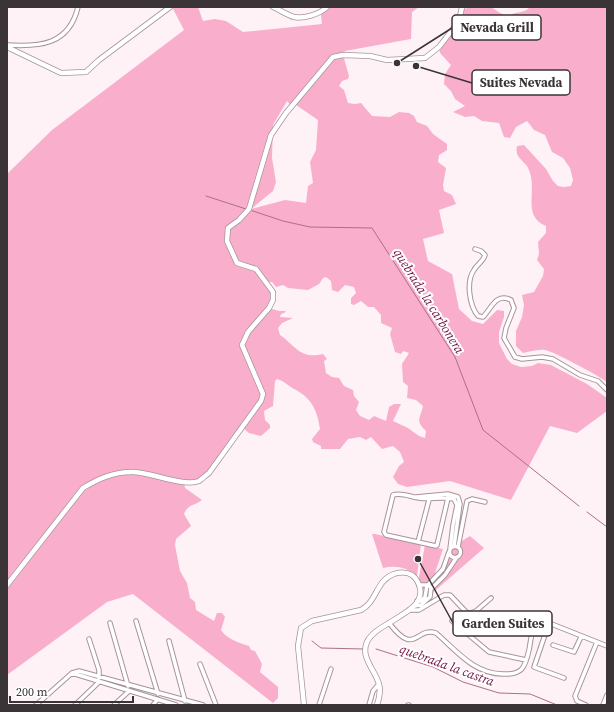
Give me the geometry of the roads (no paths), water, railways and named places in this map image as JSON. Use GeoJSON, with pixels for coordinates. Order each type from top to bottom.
{"type":"FeatureCollection","features":[{"type":"Feature","properties":{"kind":"street"},"geometry":{"type":"LineString","coordinates":[[7,46],[27,47],[53,42],[72,22],[78,7]]}},
{"type":"Feature","properties":{"kind":"street"},"geometry":{"type":"LineString","coordinates":[[7,46],[61,73],[86,72],[98,60],[170,7]]}},
{"type":"Feature","properties":{"kind":"street"},"geometry":{"type":"LineString","coordinates":[[273,7],[294,17],[307,17],[327,7]]}},
{"type":"Feature","properties":{"kind":"street"},"geometry":{"type":"LineString","coordinates":[[7,585],[83,488],[98,479],[114,473],[131,472],[147,473],[184,481],[199,481],[209,473],[260,401],[263,394],[242,345],[248,332],[269,308],[273,300],[273,292],[256,270],[237,263],[227,241],[228,228],[249,209],[271,135],[286,113],[333,57],[343,55],[370,56],[387,60],[425,58],[439,47],[459,21],[462,7]]}},
{"type":"Feature","properties":{"kind":"street"},"geometry":{"type":"LineString","coordinates":[[475,249],[481,251],[485,255],[483,261],[473,271],[470,282],[474,309],[478,316],[483,317],[498,300],[506,298],[511,300],[514,308],[506,328],[504,338],[513,355],[522,359],[542,357],[555,360],[575,372],[598,381],[607,390]]}},
{"type":"Feature","properties":{"kind":"street"},"geometry":{"type":"LineString","coordinates":[[417,601],[421,601],[425,597],[427,585],[443,569],[450,550],[460,500],[458,497],[448,496],[416,497],[399,494],[393,495],[384,532],[386,535],[436,545],[448,496]]}},
{"type":"Feature","properties":{"kind":"street"},"geometry":{"type":"LineString","coordinates":[[418,542],[430,496]]}},
{"type":"Feature","properties":{"kind":"street"},"geometry":{"type":"LineString","coordinates":[[450,550],[456,546],[467,501],[472,499],[485,502]]}},
{"type":"Feature","properties":{"kind":"street"},"geometry":{"type":"LineString","coordinates":[[414,606],[424,604],[430,597],[431,589],[445,574],[460,553],[456,546],[454,525]]}},
{"type":"Feature","properties":{"kind":"street"},"geometry":{"type":"LineString","coordinates":[[450,550],[452,556],[457,557]]}},
{"type":"Feature","properties":{"kind":"street"},"geometry":{"type":"LineString","coordinates":[[304,705],[298,646],[301,628],[312,620],[360,610],[367,607],[381,582],[398,572],[412,575],[419,586],[420,591],[414,606],[371,636],[365,649],[366,657],[379,684],[377,705]]}},
{"type":"Feature","properties":{"kind":"street"},"geometry":{"type":"LineString","coordinates":[[419,586],[427,585]]}},
{"type":"Feature","properties":{"kind":"street"},"geometry":{"type":"LineString","coordinates":[[427,585],[431,589]]}},
{"type":"Feature","properties":{"kind":"street"},"geometry":{"type":"LineString","coordinates":[[409,610],[419,610],[448,594],[458,602],[468,614]]}},
{"type":"Feature","properties":{"kind":"street"},"geometry":{"type":"LineString","coordinates":[[468,614],[476,611],[492,598]]}},
{"type":"Feature","properties":{"kind":"street"},"geometry":{"type":"LineString","coordinates":[[460,629],[468,617],[468,614]]}},
{"type":"Feature","properties":{"kind":"street"},"geometry":{"type":"LineString","coordinates":[[452,621],[489,652],[526,660]]}},
{"type":"Feature","properties":{"kind":"street"},"geometry":{"type":"LineString","coordinates":[[136,622],[158,694]]}},
{"type":"Feature","properties":{"kind":"street"},"geometry":{"type":"LineString","coordinates":[[389,623],[404,639],[410,640],[429,632],[436,634],[473,665],[490,673],[517,674],[521,670],[526,660],[536,624],[541,622],[549,623],[581,637],[607,646]]}},
{"type":"Feature","properties":{"kind":"street"},"geometry":{"type":"LineString","coordinates":[[110,623],[128,686]]}},
{"type":"Feature","properties":{"kind":"street"},"geometry":{"type":"LineString","coordinates":[[549,623],[534,667],[564,678]]}},
{"type":"Feature","properties":{"kind":"street"},"geometry":{"type":"LineString","coordinates":[[553,646],[574,652],[581,637]]}},
{"type":"Feature","properties":{"kind":"street"},"geometry":{"type":"LineString","coordinates":[[89,639],[99,670],[99,678]]}},
{"type":"Feature","properties":{"kind":"street"},"geometry":{"type":"LineString","coordinates":[[169,641],[185,701]]}},
{"type":"Feature","properties":{"kind":"street"},"geometry":{"type":"LineString","coordinates":[[586,705],[576,701],[575,696],[597,642]]}},
{"type":"Feature","properties":{"kind":"street"},"geometry":{"type":"LineString","coordinates":[[200,664],[216,705]]}},
{"type":"Feature","properties":{"kind":"street"},"geometry":{"type":"LineString","coordinates":[[319,705],[331,669]]}},
{"type":"Feature","properties":{"kind":"street"},"geometry":{"type":"LineString","coordinates":[[36,705],[72,674],[79,671],[128,686],[203,705]]}},
{"type":"Feature","properties":{"kind":"street"},"geometry":{"type":"LineString","coordinates":[[72,674],[128,692],[176,705]]}},
{"type":"Feature","properties":{"kind":"street"},"geometry":{"type":"LineString","coordinates":[[75,705],[98,683]]}},
{"type":"Feature","properties":{"kind":"street"},"geometry":{"type":"LineString","coordinates":[[369,705],[373,691],[379,684]]}},
{"type":"Feature","properties":{"kind":"street"},"geometry":{"type":"LineString","coordinates":[[114,705],[128,692]]}},
{"type":"Feature","properties":{"kind":"street"},"geometry":{"type":"LineString","coordinates":[[603,705],[607,695]]}},
{"type":"Feature","properties":{"kind":"street"},"geometry":{"type":"LineString","coordinates":[[153,705],[157,700]]}},
{"type":"Feature","properties":{"kind":"waterway","name":"quebrada la carbonera"},"geometry":{"type":"LineString","coordinates":[[206,196],[246,209]]}},
{"type":"Feature","properties":{"kind":"waterway","name":"quebrada la carbonera"},"geometry":{"type":"LineString","coordinates":[[250,210],[283,221],[310,227],[372,228],[455,357],[483,430],[579,506]]}},
{"type":"Feature","properties":{"kind":"waterway","name":"quebrada la carbonera"},"geometry":{"type":"LineString","coordinates":[[587,512],[607,527]]}},
{"type":"Feature","properties":{"kind":"waterway","name":"quebrada la castra"},"geometry":{"type":"LineString","coordinates":[[312,641],[321,648],[363,649]]}},
{"type":"Feature","properties":{"kind":"waterway","name":"quebrada la castra"},"geometry":{"type":"LineString","coordinates":[[376,649],[433,667],[463,682],[499,693],[530,694],[557,705]]}},
{"type":"Feature","properties":{"kind":"place","name":"Nevada Grill"},"geometry":{"type":"Point","coordinates":[397,63]}},
{"type":"Feature","properties":{"kind":"place","name":"Suites Nevada"},"geometry":{"type":"Point","coordinates":[416,66]}},
{"type":"Feature","properties":{"kind":"place","name":"Garden Suites"},"geometry":{"type":"Point","coordinates":[418,559]}}]}
